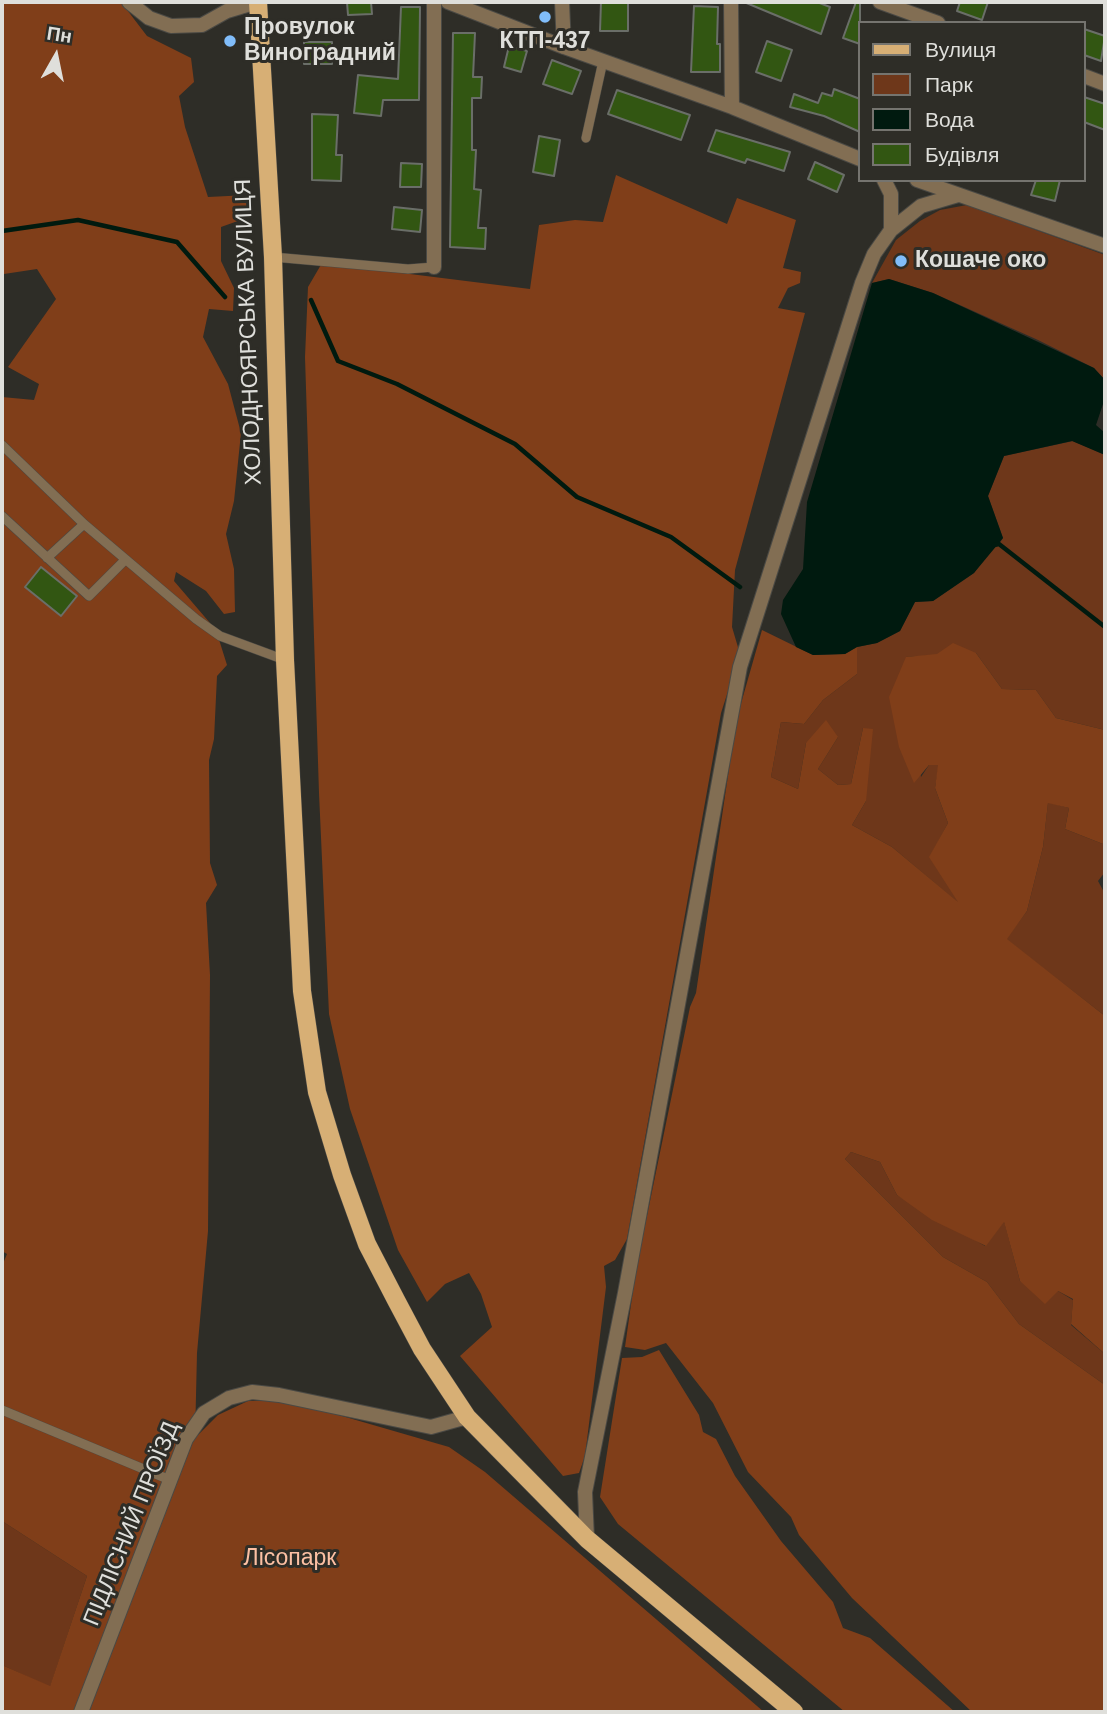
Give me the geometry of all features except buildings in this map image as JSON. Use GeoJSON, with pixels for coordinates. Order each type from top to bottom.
{"type":"FeatureCollection","features":[{"type":"Feature","properties":{"kind":"main road","name":"ХОЛОДНОЯРСЬКА ВУЛИЦЯ"},"geometry":{"type":"LineString","coordinates":[[258,2],[272,257],[285,660],[302,991],[317,1092],[342,1175],[368,1244],[422,1349],[467,1417],[515,1469],[587,1539],[794,1712]]}},
{"type":"Feature","properties":{"kind":"street"},"geometry":{"type":"LineString","coordinates":[[129,2],[149,18],[171,26],[202,25],[227,11],[258,2]]}},
{"type":"Feature","properties":{"kind":"street"},"geometry":{"type":"LineString","coordinates":[[433,2],[433,267]]}},
{"type":"Feature","properties":{"kind":"street"},"geometry":{"type":"LineString","coordinates":[[448,2],[732,107],[858,158]]}},
{"type":"Feature","properties":{"kind":"street"},"geometry":{"type":"LineString","coordinates":[[562,2],[564,47]]}},
{"type":"Feature","properties":{"kind":"street"},"geometry":{"type":"LineString","coordinates":[[731,2],[732,107]]}},
{"type":"Feature","properties":{"kind":"street"},"geometry":{"type":"LineString","coordinates":[[880,2],[932,21]]}},
{"type":"Feature","properties":{"kind":"street"},"geometry":{"type":"LineString","coordinates":[[1086,77],[1105,84]]}},
{"type":"Feature","properties":{"kind":"street"},"geometry":{"type":"LineString","coordinates":[[885,182],[891,194],[891,230]]}},
{"type":"Feature","properties":{"kind":"street"},"geometry":{"type":"LineString","coordinates":[[922,182],[1105,246]]}},
{"type":"Feature","properties":{"kind":"street"},"geometry":{"type":"LineString","coordinates":[[587,1539],[585,1492],[625,1293],[740,667],[862,283],[874,254],[891,230],[921,206],[958,195]]}},
{"type":"Feature","properties":{"kind":"street","name":"ПІДЛІСНИЙ ПРОЇЗД"},"geometry":{"type":"LineString","coordinates":[[81,1712],[186,1439],[204,1413],[229,1398],[252,1392],[279,1395],[431,1427],[467,1417]]}},
{"type":"Feature","properties":{"kind":"lane"},"geometry":{"type":"LineString","coordinates":[[586,138],[603,61]]}},
{"type":"Feature","properties":{"kind":"lane"},"geometry":{"type":"LineString","coordinates":[[272,257],[408,269],[433,267]]}},
{"type":"Feature","properties":{"kind":"lane"},"geometry":{"type":"LineString","coordinates":[[2,445],[125,560],[220,636],[285,660]]}},
{"type":"Feature","properties":{"kind":"lane"},"geometry":{"type":"LineString","coordinates":[[2,516],[89,596],[125,560]]}},
{"type":"Feature","properties":{"kind":"lane"},"geometry":{"type":"LineString","coordinates":[[47,558],[84,524]]}},
{"type":"Feature","properties":{"kind":"lane"},"geometry":{"type":"LineString","coordinates":[[2,1410],[170,1480]]}},
{"type":"Feature","properties":{"kind":"green space","name":"Лісопарк"},"geometry":{"type":"Polygon","coordinates":[[[2,2],[121,2],[147,36],[191,58],[194,82],[179,96],[185,127],[208,197],[248,195],[249,217],[221,227],[221,261],[234,288],[233,311],[209,309],[203,337],[228,384],[241,433],[234,501],[226,534],[234,569],[235,612],[224,614],[206,591],[176,572],[174,581],[216,630],[227,665],[217,676],[214,739],[209,760],[210,863],[217,885],[206,903],[210,975],[208,1231],[197,1353],[195,1438],[218,1415],[248,1401],[287,1400],[449,1447],[485,1472],[764,1712],[2,1712],[2,1665],[50,1686],[87,1576],[2,1521],[2,1266],[7,1254],[2,1251],[2,397],[34,400],[39,384],[8,367],[56,299],[37,269],[4,274],[2,283],[2,2]]]}},
{"type":"Feature","properties":{"kind":"green space"},"geometry":{"type":"Polygon","coordinates":[[[616,175],[727,224],[737,198],[796,220],[783,268],[801,272],[800,283],[788,288],[778,308],[805,313],[735,570],[732,627],[740,654],[721,713],[627,1239],[615,1260],[604,1266],[606,1287],[585,1456],[579,1473],[563,1476],[460,1356],[492,1327],[481,1294],[469,1273],[445,1284],[427,1302],[398,1250],[350,1109],[329,1014],[305,357],[308,287],[322,263],[530,289],[539,225],[575,220],[603,222],[616,175]]]}},
{"type":"Feature","properties":{"kind":"green space"},"geometry":{"type":"Polygon","coordinates":[[[967,205],[1105,255],[1105,380],[1094,368],[933,293],[889,279],[872,283],[896,240],[920,221],[940,210],[967,205]]]}},
{"type":"Feature","properties":{"kind":"green space"},"geometry":{"type":"Polygon","coordinates":[[[1073,441],[1105,455],[1105,730],[1056,718],[1036,690],[1002,689],[976,653],[906,657],[921,777],[929,765],[939,764],[935,788],[948,823],[930,857],[961,905],[892,847],[852,825],[866,801],[863,728],[851,784],[838,785],[818,769],[838,737],[806,743],[798,789],[771,777],[781,722],[804,724],[823,700],[857,674],[857,647],[877,643],[900,631],[915,602],[933,601],[974,573],[986,555],[999,544],[1003,538],[988,496],[1004,456],[1073,441]]]}},
{"type":"Feature","properties":{"kind":"green space"},"geometry":{"type":"Polygon","coordinates":[[[762,630],[813,655],[845,654],[857,647],[857,674],[823,700],[804,724],[781,722],[771,777],[798,789],[806,743],[826,720],[838,737],[818,769],[838,785],[851,784],[863,728],[873,729],[866,801],[852,825],[892,847],[958,902],[929,857],[948,823],[935,788],[938,765],[929,765],[914,783],[899,747],[889,697],[906,657],[937,654],[953,643],[976,653],[1002,689],[1036,690],[1056,718],[1105,730],[1105,851],[1103,844],[1065,829],[1069,808],[1048,803],[1043,847],[1027,911],[1007,939],[1105,1016],[1105,1354],[1071,1324],[1073,1299],[1058,1291],[1045,1304],[1020,1281],[1004,1222],[986,1246],[932,1220],[897,1195],[880,1162],[851,1152],[845,1159],[943,1257],[987,1282],[1019,1324],[1105,1385],[1105,1712],[972,1712],[852,1598],[799,1535],[791,1517],[748,1472],[713,1403],[666,1343],[645,1350],[625,1347],[636,1269],[690,1007],[696,993],[736,721],[762,630]]]}},
{"type":"Feature","properties":{"kind":"green space"},"geometry":{"type":"Polygon","coordinates":[[[1048,802],[1069,808],[1065,829],[1103,844],[1105,851],[1105,872],[1098,881],[1105,894],[1105,1016],[1006,939],[1027,911],[1043,847],[1048,802]]]}},
{"type":"Feature","properties":{"kind":"green space"},"geometry":{"type":"Polygon","coordinates":[[[851,1152],[880,1162],[897,1195],[985,1246],[1004,1221],[1020,1281],[1058,1291],[1073,1300],[1071,1325],[1105,1354],[1105,1385],[1019,1324],[987,1282],[943,1257],[845,1159],[851,1152]]]}},
{"type":"Feature","properties":{"kind":"green space"},"geometry":{"type":"Polygon","coordinates":[[[659,1350],[699,1415],[703,1432],[716,1439],[735,1476],[781,1541],[833,1602],[843,1628],[870,1638],[955,1712],[845,1712],[618,1524],[600,1497],[622,1358],[642,1357],[659,1350]]]}},
{"type":"Feature","properties":{"kind":"green space"},"geometry":{"type":"Polygon","coordinates":[[[2,1521],[87,1576],[50,1687],[2,1665],[2,1521]]]}},
{"type":"Feature","properties":{"kind":"water"},"geometry":{"type":"Polygon","coordinates":[[[889,279],[933,293],[1094,368],[1105,380],[1105,398],[1096,425],[1105,433],[1105,455],[1072,441],[1004,456],[988,496],[1003,538],[974,573],[933,601],[915,602],[900,631],[877,643],[857,647],[845,654],[813,655],[796,647],[781,614],[783,600],[803,569],[807,502],[872,283],[889,279]]]}},
{"type":"Feature","properties":{"kind":"waterway"},"geometry":{"type":"LineString","coordinates":[[2,231],[78,220],[177,242],[225,297]]}},
{"type":"Feature","properties":{"kind":"waterway"},"geometry":{"type":"LineString","coordinates":[[311,300],[338,361],[397,384],[515,444],[577,497],[671,537],[740,587]]}},
{"type":"Feature","properties":{"kind":"waterway"},"geometry":{"type":"LineString","coordinates":[[994,545],[999,544],[1105,627]]}},
{"type":"Feature","properties":{"kind":"place","name":"КТП-437"},"geometry":{"type":"Point","coordinates":[545,17]}},
{"type":"Feature","properties":{"kind":"place","name":"Провулок Виноградний"},"geometry":{"type":"Point","coordinates":[230,41]}},
{"type":"Feature","properties":{"kind":"place","name":"Кошаче око"},"geometry":{"type":"Point","coordinates":[901,261]}}]}
